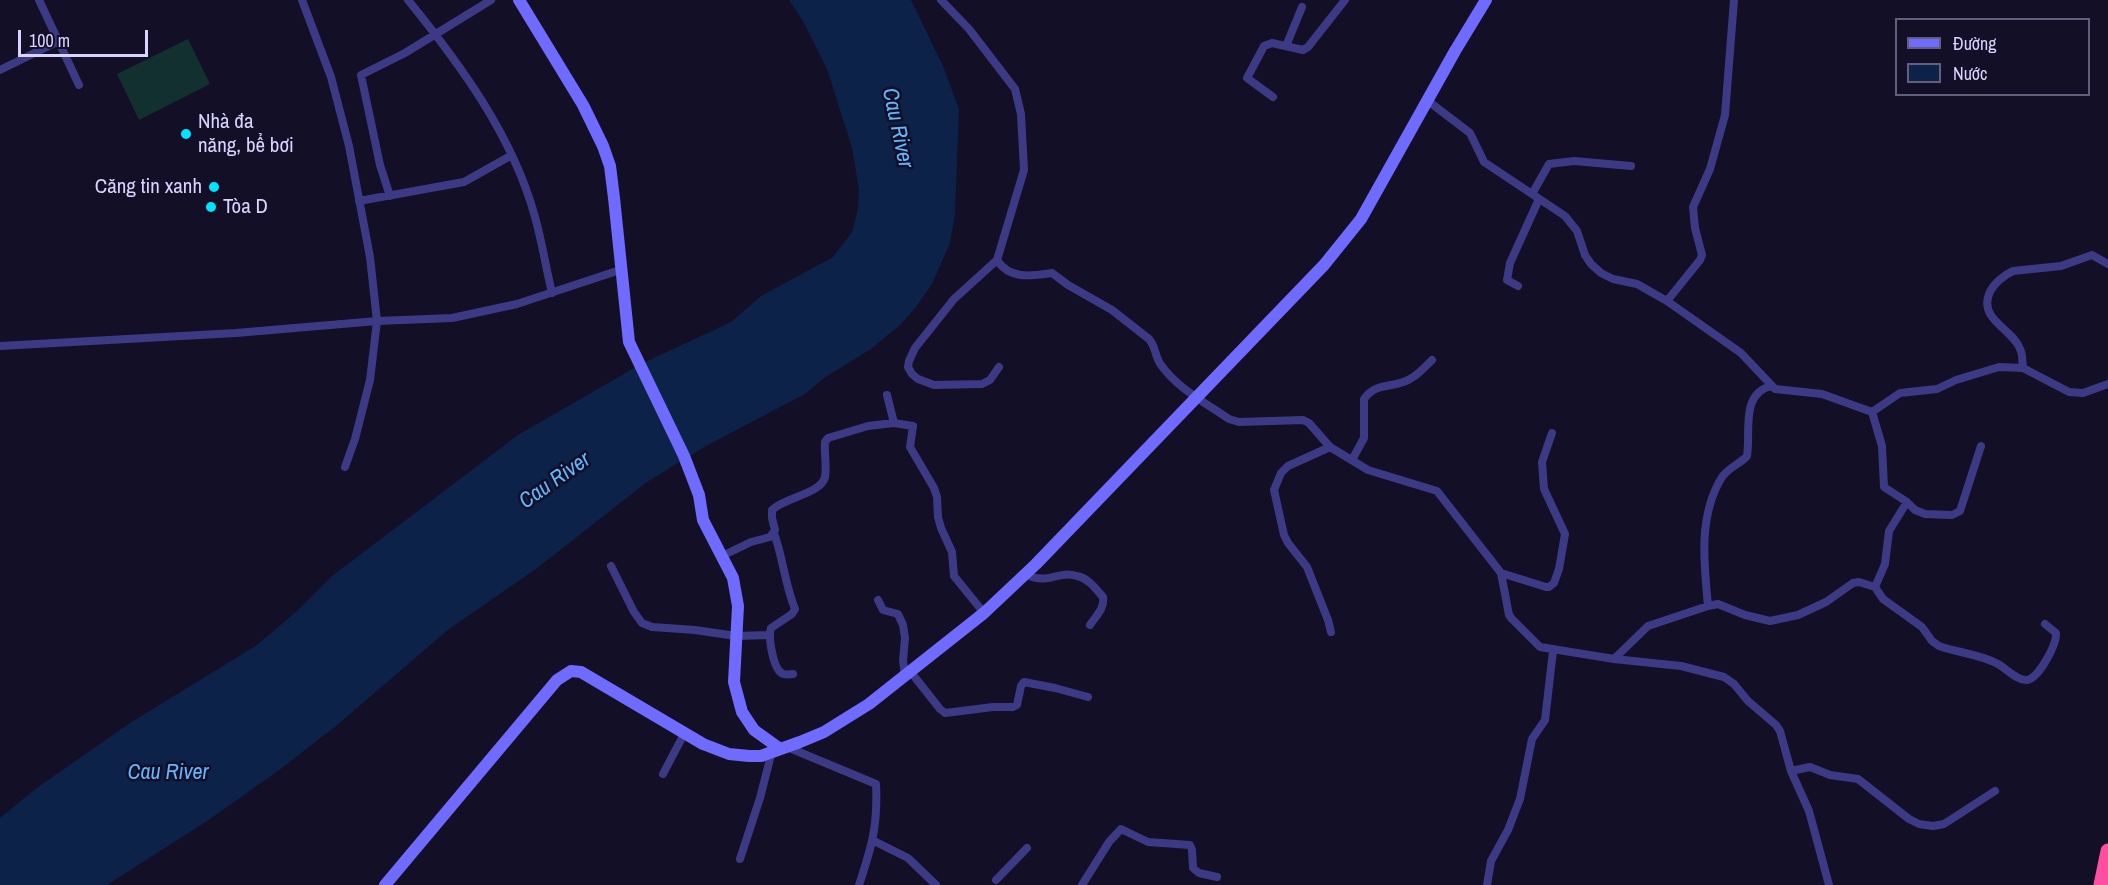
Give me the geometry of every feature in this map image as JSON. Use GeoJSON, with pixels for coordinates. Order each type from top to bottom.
{"type":"FeatureCollection","features":[{"type":"Feature","properties":{"kind":"highway"},"geometry":{"type":"LineString","coordinates":[[2101,885],[2108,851]]}},
{"type":"Feature","properties":{"kind":"street"},"geometry":{"type":"LineString","coordinates":[[39,0],[80,85]]}},
{"type":"Feature","properties":{"kind":"street"},"geometry":{"type":"LineString","coordinates":[[302,0],[337,95],[370,257],[376,321],[370,380],[355,439],[345,467]]}},
{"type":"Feature","properties":{"kind":"street"},"geometry":{"type":"LineString","coordinates":[[408,0],[468,79],[512,155],[535,216],[552,293]]}},
{"type":"Feature","properties":{"kind":"street"},"geometry":{"type":"LineString","coordinates":[[390,196],[380,165],[361,75],[405,53],[491,0]]}},
{"type":"Feature","properties":{"kind":"street"},"geometry":{"type":"LineString","coordinates":[[519,0],[584,105],[603,146],[611,177],[629,342],[684,456],[699,495],[703,520],[733,578],[737,593],[734,682],[742,712],[754,730],[779,749],[876,784],[878,809],[874,841],[859,885]]}},
{"type":"Feature","properties":{"kind":"street"},"geometry":{"type":"LineString","coordinates":[[941,0],[969,29],[1015,89],[1019,99],[1023,132],[1024,170],[997,260],[954,299],[915,348],[908,367],[918,380],[934,385],[982,384],[990,380],[999,367]]}},
{"type":"Feature","properties":{"kind":"street"},"geometry":{"type":"LineString","coordinates":[[1273,97],[1250,80],[1248,75],[1264,46],[1272,43],[1303,50],[1308,47],[1345,0]]}},
{"type":"Feature","properties":{"kind":"street"},"geometry":{"type":"LineString","coordinates":[[385,885],[557,680],[571,671],[581,672],[600,682],[703,744],[729,754],[761,756],[824,732],[869,704],[984,613],[1025,574],[1324,265],[1361,219],[1486,0]]}},
{"type":"Feature","properties":{"kind":"street"},"geometry":{"type":"LineString","coordinates":[[1667,301],[1702,255],[1695,228],[1693,207],[1710,169],[1725,115],[1734,0]]}},
{"type":"Feature","properties":{"kind":"street"},"geometry":{"type":"LineString","coordinates":[[1286,46],[1302,7]]}},
{"type":"Feature","properties":{"kind":"street"},"geometry":{"type":"LineString","coordinates":[[0,70],[59,41]]}},
{"type":"Feature","properties":{"kind":"street"},"geometry":{"type":"LineString","coordinates":[[1428,101],[1470,133],[1484,162],[1565,216],[1573,224],[1585,255],[1601,273],[1613,279],[1642,286],[1667,301],[1741,353],[1775,389],[1822,394],[1872,412]]}},
{"type":"Feature","properties":{"kind":"street"},"geometry":{"type":"LineString","coordinates":[[359,201],[464,182],[512,155]]}},
{"type":"Feature","properties":{"kind":"street"},"geometry":{"type":"LineString","coordinates":[[1518,286],[1507,280],[1510,263],[1549,164],[1574,161],[1631,166]]}},
{"type":"Feature","properties":{"kind":"street"},"geometry":{"type":"LineString","coordinates":[[2023,368],[2019,346],[1994,320],[1988,309],[1991,289],[2013,271],[2057,267],[2092,255],[2108,264]]}},
{"type":"Feature","properties":{"kind":"street"},"geometry":{"type":"LineString","coordinates":[[997,260],[1002,269],[1011,273],[1028,276],[1052,273],[1068,285],[1112,310],[1149,339],[1154,345],[1162,367],[1180,385],[1229,419],[1239,422],[1303,420],[1309,423],[1330,447],[1352,460],[1383,476],[1435,490],[1501,573],[1509,615],[1540,647],[1553,651],[1681,666],[1724,677],[1734,684],[1748,701],[1780,731],[1791,771],[1807,806],[1829,885]]}},
{"type":"Feature","properties":{"kind":"street"},"geometry":{"type":"LineString","coordinates":[[0,346],[452,318],[517,304],[620,270]]}},
{"type":"Feature","properties":{"kind":"street"},"geometry":{"type":"LineString","coordinates":[[1352,460],[1364,438],[1364,399],[1367,394],[1377,387],[1411,379],[1432,360]]}},
{"type":"Feature","properties":{"kind":"street"},"geometry":{"type":"LineString","coordinates":[[1872,412],[1900,393],[1937,389],[1956,380],[1999,367],[2023,368],[2076,394],[2108,384]]}},
{"type":"Feature","properties":{"kind":"street"},"geometry":{"type":"LineString","coordinates":[[1708,606],[1704,559],[1705,531],[1710,510],[1724,475],[1747,456],[1748,417],[1752,403],[1762,388],[1771,386]]}},
{"type":"Feature","properties":{"kind":"street"},"geometry":{"type":"LineString","coordinates":[[887,395],[894,423]]}},
{"type":"Feature","properties":{"kind":"street"},"geometry":{"type":"LineString","coordinates":[[1872,412],[1882,446],[1884,487],[1915,510],[1925,514],[1952,515],[1958,513],[1981,446]]}},
{"type":"Feature","properties":{"kind":"street"},"geometry":{"type":"LineString","coordinates":[[793,674],[780,672],[769,635],[771,628],[792,614],[795,609],[774,533],[772,510],[786,500],[813,489],[823,481],[825,442],[828,438],[868,426],[894,423],[912,426],[910,447],[937,497],[938,517],[952,552],[954,576],[984,613]]}},
{"type":"Feature","properties":{"kind":"street"},"geometry":{"type":"LineString","coordinates":[[1501,573],[1545,587],[1554,583],[1565,534],[1546,495],[1542,473],[1542,462],[1552,433]]}},
{"type":"Feature","properties":{"kind":"street"},"geometry":{"type":"LineString","coordinates":[[1330,447],[1288,466],[1281,473],[1274,490],[1284,535],[1307,567],[1331,632]]}},
{"type":"Feature","properties":{"kind":"street"},"geometry":{"type":"LineString","coordinates":[[1875,587],[1885,564],[1888,531],[1907,502]]}},
{"type":"Feature","properties":{"kind":"street"},"geometry":{"type":"LineString","coordinates":[[722,556],[770,537],[774,533]]}},
{"type":"Feature","properties":{"kind":"street"},"geometry":{"type":"LineString","coordinates":[[611,567],[642,623],[652,627],[736,636],[769,635]]}},
{"type":"Feature","properties":{"kind":"street"},"geometry":{"type":"LineString","coordinates":[[1025,574],[1037,580],[1074,575],[1086,580],[1103,597],[1104,601],[1090,625]]}},
{"type":"Feature","properties":{"kind":"street"},"geometry":{"type":"LineString","coordinates":[[1614,659],[1648,626],[1708,606],[1718,604],[1745,615],[1770,621],[1798,615],[1826,602],[1853,583],[1859,582],[1875,587],[1883,599],[1922,627],[1932,641],[1939,646],[1994,662],[2021,679],[2027,680],[2033,677],[2056,642],[2056,633],[2045,624]]}},
{"type":"Feature","properties":{"kind":"street"},"geometry":{"type":"LineString","coordinates":[[878,600],[883,610],[895,612],[900,617],[904,631],[903,661],[908,673],[945,712],[1013,707],[1017,705],[1024,682],[1088,697]]}},
{"type":"Feature","properties":{"kind":"street"},"geometry":{"type":"LineString","coordinates":[[1487,885],[1491,861],[1508,830],[1520,799],[1532,739],[1545,720],[1553,651]]}},
{"type":"Feature","properties":{"kind":"street"},"geometry":{"type":"LineString","coordinates":[[663,774],[684,734]]}},
{"type":"Feature","properties":{"kind":"street"},"geometry":{"type":"LineString","coordinates":[[740,859],[763,788],[779,749]]}},
{"type":"Feature","properties":{"kind":"street"},"geometry":{"type":"LineString","coordinates":[[1791,771],[1810,767],[1830,775],[1858,779],[1910,819],[1919,824],[1933,826],[1944,824],[1995,791]]}},
{"type":"Feature","properties":{"kind":"street"},"geometry":{"type":"LineString","coordinates":[[1082,885],[1109,842],[1121,829],[1148,842],[1190,845],[1193,868],[1199,873],[1217,877]]}},
{"type":"Feature","properties":{"kind":"street"},"geometry":{"type":"LineString","coordinates":[[874,841],[909,858],[936,885]]}},
{"type":"Feature","properties":{"kind":"street"},"geometry":{"type":"LineString","coordinates":[[993,883],[1027,848]]}},
{"type":"Feature","properties":{"kind":"green space"},"geometry":{"type":"Polygon","coordinates":[[[188,39],[210,84],[139,120],[117,74],[188,39]]]}},
{"type":"Feature","properties":{"kind":"water","name":"Cau River"},"geometry":{"type":"Polygon","coordinates":[[[789,0],[911,0],[943,66],[959,109],[955,213],[950,243],[932,284],[901,324],[871,349],[824,378],[805,394],[706,446],[647,482],[536,569],[449,629],[336,726],[278,771],[207,821],[107,885],[0,885],[0,818],[38,787],[130,723],[257,645],[298,610],[332,576],[518,435],[641,364],[731,322],[761,296],[833,257],[852,232],[858,209],[859,189],[852,148],[827,69],[804,23],[789,0]]]}},
{"type":"Feature","properties":{"kind":"place","name":"Nhà đa năng, bể bơi"},"geometry":{"type":"Point","coordinates":[186,134]}},
{"type":"Feature","properties":{"kind":"place","name":"Căng tin xanh"},"geometry":{"type":"Point","coordinates":[214,187]}},
{"type":"Feature","properties":{"kind":"place","name":"Tòa D"},"geometry":{"type":"Point","coordinates":[211,207]}}]}
